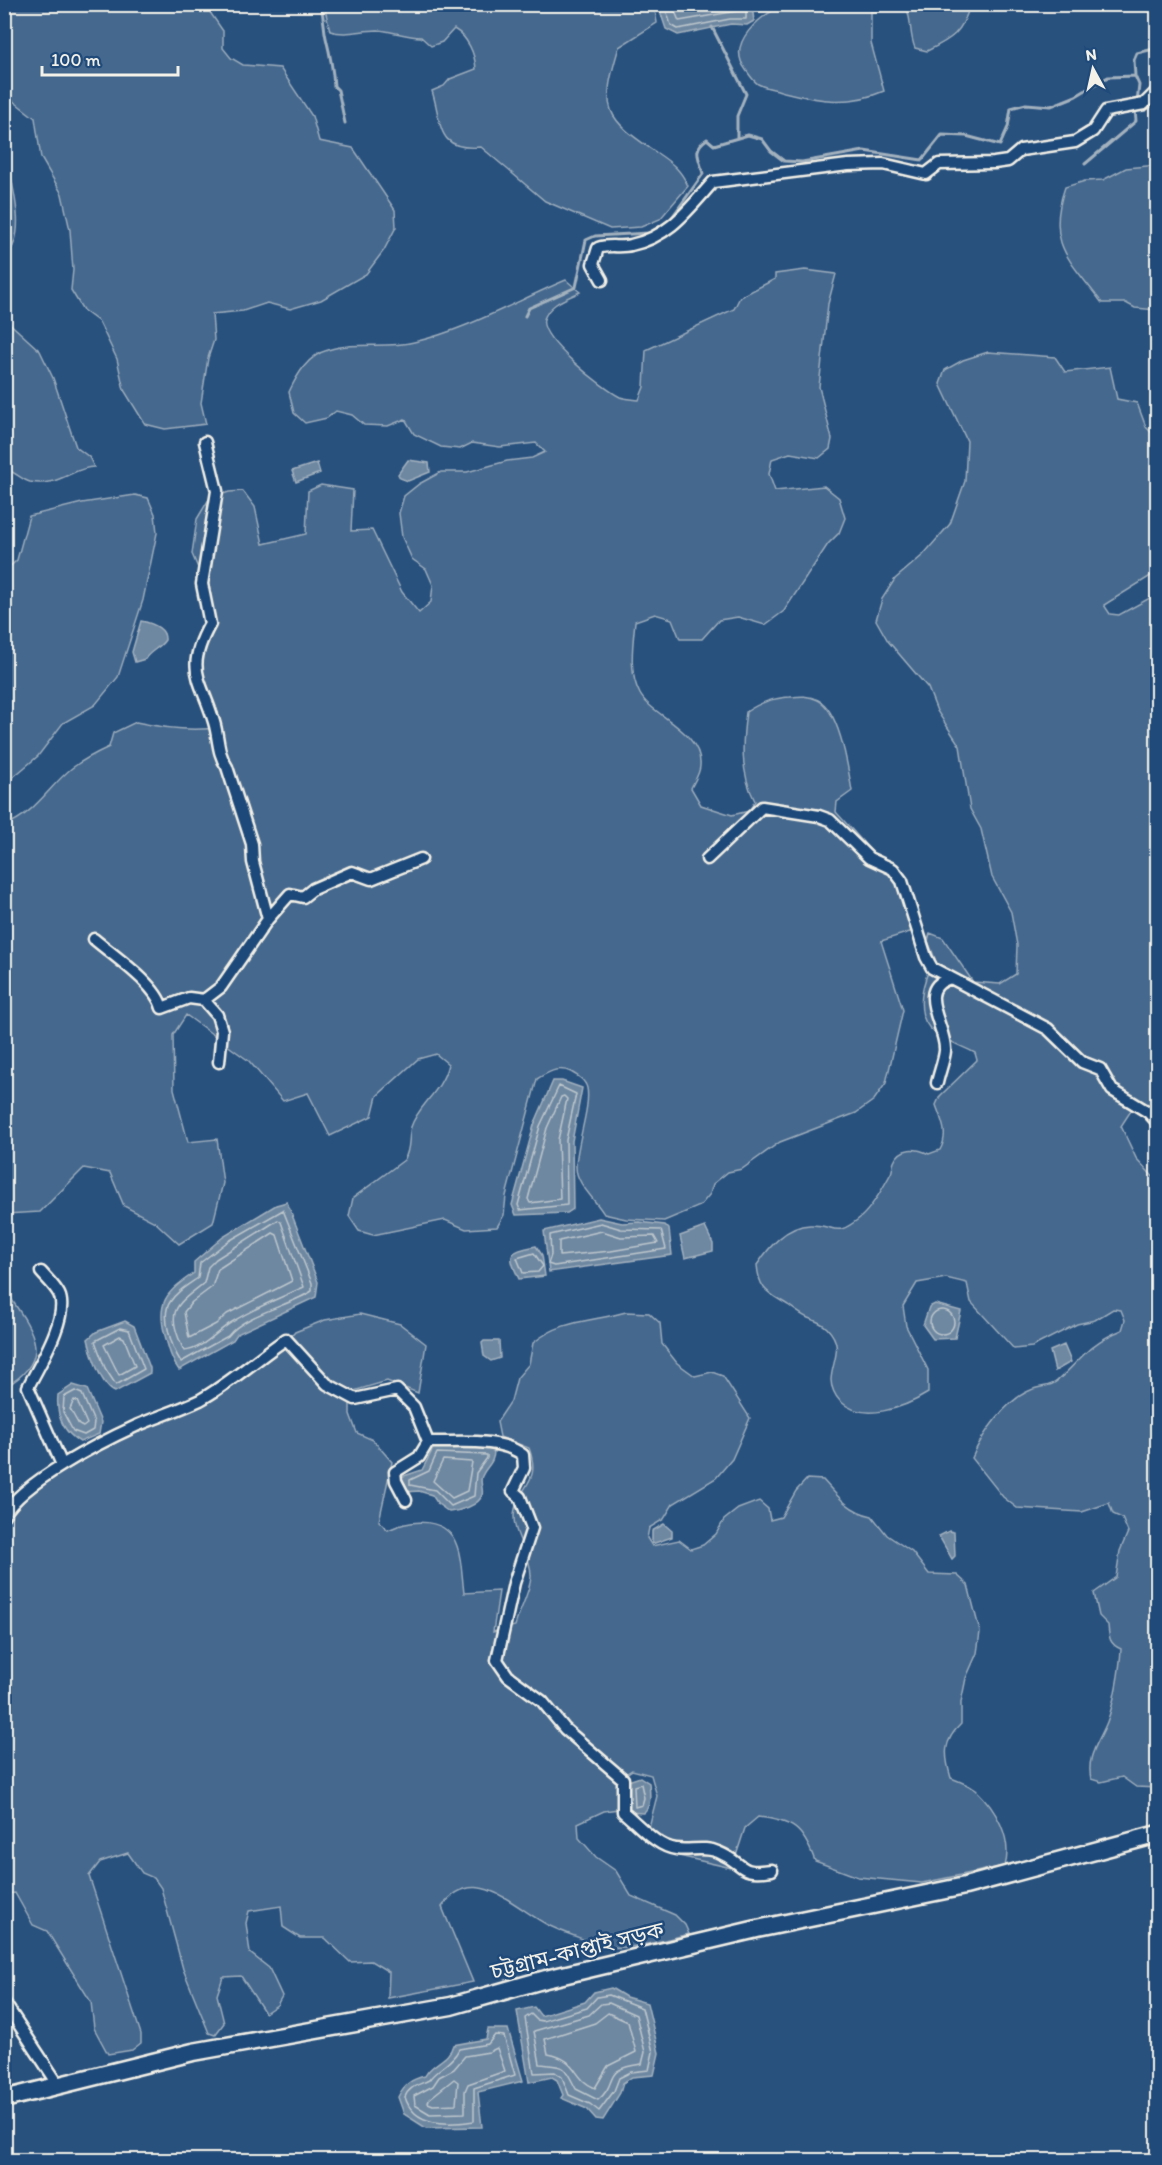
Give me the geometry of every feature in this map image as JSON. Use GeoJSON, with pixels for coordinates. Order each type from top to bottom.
{"type":"FeatureCollection","features":[{"type":"Feature","properties":{"kind":"main road","name":"চট্টগ্রাম-কাপ্তাই সড়ক"},"geometry":{"type":"LineString","coordinates":[[4,2098],[249,2041],[459,2004],[546,1979],[767,1926],[965,1886],[1158,1834]]}},
{"type":"Feature","properties":{"kind":"street"},"geometry":{"type":"LineString","coordinates":[[602,280],[593,264],[598,248],[629,246],[652,239],[680,220],[713,182],[848,165],[883,164],[926,174],[939,164],[1008,160],[1021,150],[1075,142],[1093,130],[1106,111],[1144,104],[1158,90]]}},
{"type":"Feature","properties":{"kind":"street"},"geometry":{"type":"LineString","coordinates":[[205,442],[217,491],[202,584],[210,624],[198,646],[196,671],[215,723],[222,760],[227,767],[252,844],[253,862],[268,919]]}},
{"type":"Feature","properties":{"kind":"street"},"geometry":{"type":"LineString","coordinates":[[707,859],[762,807],[819,816],[830,820],[860,851],[893,869],[902,881],[926,957],[932,968],[1048,1029],[1082,1062],[1100,1069],[1107,1076],[1112,1090],[1148,1112],[1158,1123]]}},
{"type":"Feature","properties":{"kind":"street"},"geometry":{"type":"LineString","coordinates":[[204,1000],[221,987],[268,919],[290,894],[303,897],[313,888],[343,878],[352,872],[371,879],[422,859]]}},
{"type":"Feature","properties":{"kind":"street"},"geometry":{"type":"LineString","coordinates":[[94,939],[142,979],[159,999],[162,1008],[189,998],[204,1000],[217,1015],[222,1031],[219,1062]]}},
{"type":"Feature","properties":{"kind":"street"},"geometry":{"type":"LineString","coordinates":[[937,1083],[945,1049],[939,1020],[932,1002],[933,991],[944,980],[951,978]]}},
{"type":"Feature","properties":{"kind":"street"},"geometry":{"type":"LineString","coordinates":[[41,1272],[60,1296],[60,1313],[56,1331],[28,1387],[62,1465]]}},
{"type":"Feature","properties":{"kind":"street"},"geometry":{"type":"LineString","coordinates":[[4,1515],[25,1491],[62,1465],[134,1427],[198,1401],[286,1340],[327,1384],[355,1399],[397,1390],[414,1407],[428,1442]]}},
{"type":"Feature","properties":{"kind":"street"},"geometry":{"type":"LineString","coordinates":[[406,1500],[396,1481],[395,1472],[419,1457],[428,1442]]}},
{"type":"Feature","properties":{"kind":"street"},"geometry":{"type":"LineString","coordinates":[[428,1442],[485,1444],[514,1448],[523,1455],[524,1468],[513,1491],[520,1497],[532,1528],[514,1583],[496,1660],[504,1671],[542,1701],[565,1729],[623,1779],[623,1812],[653,1837],[674,1849],[707,1849],[717,1852],[746,1871],[772,1870]]}},
{"type":"Feature","properties":{"kind":"street"},"geometry":{"type":"LineString","coordinates":[[4,2002],[58,2084]]}},
{"type":"Feature","properties":{"kind":"shaded area"},"geometry":{"type":"Polygon","coordinates":[[[5,4],[205,5],[223,31],[223,48],[231,58],[243,65],[280,68],[312,116],[319,141],[353,148],[395,210],[396,227],[384,250],[366,274],[321,300],[290,309],[267,303],[243,311],[212,314],[214,340],[208,358],[201,403],[206,424],[165,429],[145,424],[124,390],[117,359],[99,322],[83,310],[71,290],[73,270],[70,230],[62,194],[41,158],[35,118],[8,97],[5,98],[5,4]]]}},
{"type":"Feature","properties":{"kind":"shaded area"},"geometry":{"type":"Polygon","coordinates":[[[324,5],[654,5],[657,23],[619,47],[609,85],[611,110],[626,130],[676,167],[688,186],[660,219],[641,227],[610,229],[545,201],[481,147],[455,145],[443,133],[432,91],[444,86],[450,79],[476,69],[470,46],[459,32],[454,29],[442,42],[431,46],[421,37],[383,31],[348,33],[330,31],[324,5]]]}},
{"type":"Feature","properties":{"kind":"shaded area"},"geometry":{"type":"Polygon","coordinates":[[[784,5],[970,5],[967,15],[955,34],[927,51],[915,48],[906,7],[871,12],[871,43],[884,91],[859,99],[822,100],[764,87],[754,81],[741,60],[740,50],[748,31],[765,16],[784,5]]]}},
{"type":"Feature","properties":{"kind":"shaded area"},"geometry":{"type":"Polygon","coordinates":[[[4,141],[17,212],[16,237],[12,248],[5,256],[4,141]]]}},
{"type":"Feature","properties":{"kind":"shaded area"},"geometry":{"type":"Polygon","coordinates":[[[1157,165],[1157,310],[1135,308],[1126,303],[1102,303],[1064,251],[1058,224],[1065,187],[1085,181],[1103,180],[1126,168],[1157,165]]]}},
{"type":"Feature","properties":{"kind":"shaded area"},"geometry":{"type":"Polygon","coordinates":[[[805,270],[836,274],[828,304],[819,387],[832,439],[830,449],[819,458],[790,453],[772,459],[769,474],[775,491],[824,486],[839,498],[845,518],[839,533],[828,544],[784,611],[765,625],[738,617],[719,620],[702,639],[680,639],[672,619],[655,614],[635,621],[633,667],[636,685],[646,702],[685,734],[699,754],[700,769],[691,788],[701,805],[732,815],[749,811],[755,801],[745,768],[743,746],[746,712],[762,703],[804,696],[818,700],[826,706],[832,716],[842,741],[852,791],[837,802],[836,812],[900,883],[913,931],[881,941],[903,1010],[886,1083],[874,1100],[856,1113],[780,1142],[742,1169],[728,1172],[713,1184],[710,1194],[700,1206],[664,1221],[626,1219],[604,1214],[579,1180],[576,1167],[587,1105],[587,1088],[583,1080],[571,1072],[553,1071],[537,1079],[506,1196],[504,1215],[497,1227],[466,1229],[445,1220],[373,1235],[359,1231],[349,1216],[353,1198],[404,1160],[408,1152],[414,1119],[441,1083],[448,1064],[436,1054],[418,1059],[377,1096],[372,1116],[330,1136],[308,1093],[283,1101],[249,1061],[186,1015],[173,1035],[174,1089],[188,1142],[217,1139],[223,1183],[213,1223],[179,1244],[155,1222],[124,1206],[110,1173],[84,1168],[40,1212],[5,1214],[5,825],[24,815],[72,768],[109,747],[113,733],[136,722],[179,729],[222,727],[200,676],[202,645],[214,624],[207,589],[192,554],[197,519],[209,499],[229,492],[243,491],[255,507],[263,544],[306,534],[308,491],[321,485],[353,490],[351,531],[372,530],[402,592],[419,613],[431,602],[433,585],[426,569],[412,559],[402,537],[399,513],[404,496],[419,484],[441,472],[467,472],[507,461],[532,458],[545,452],[536,443],[500,447],[472,443],[460,449],[441,447],[414,434],[405,419],[388,426],[364,425],[352,415],[336,411],[327,418],[305,423],[294,413],[289,392],[304,366],[315,356],[339,347],[403,344],[434,337],[472,323],[566,280],[580,292],[550,309],[544,319],[545,327],[551,338],[587,374],[612,392],[620,397],[639,400],[644,387],[646,350],[734,309],[740,297],[775,279],[775,274],[805,270]]]}},
{"type":"Feature","properties":{"kind":"shaded area"},"geometry":{"type":"Polygon","coordinates":[[[5,319],[40,351],[53,378],[76,447],[89,457],[94,467],[79,470],[57,480],[40,483],[27,481],[5,469],[5,319]]]}},
{"type":"Feature","properties":{"kind":"shaded area"},"geometry":{"type":"Polygon","coordinates":[[[988,352],[1055,357],[1065,372],[1110,367],[1117,399],[1137,403],[1146,427],[1158,439],[1157,572],[1104,605],[1110,614],[1119,615],[1157,594],[1157,1117],[1138,1100],[1121,1126],[1136,1158],[1157,1181],[1157,1788],[1136,1787],[1122,1777],[1101,1782],[1091,1779],[1090,1763],[1112,1706],[1121,1649],[1110,1640],[1108,1625],[1099,1616],[1094,1593],[1116,1577],[1120,1551],[1128,1532],[1122,1518],[1113,1514],[1109,1503],[1082,1512],[1017,1508],[1003,1497],[972,1458],[988,1429],[1013,1401],[1031,1390],[1055,1383],[1093,1346],[1122,1330],[1125,1320],[1121,1310],[1113,1309],[1095,1320],[1077,1324],[1032,1347],[1014,1349],[971,1302],[967,1283],[946,1278],[917,1283],[903,1306],[906,1326],[928,1370],[928,1393],[896,1408],[872,1412],[860,1411],[849,1408],[836,1397],[831,1380],[836,1348],[835,1341],[827,1328],[770,1294],[760,1281],[758,1274],[757,1265],[767,1251],[793,1229],[819,1225],[840,1229],[861,1217],[881,1191],[894,1162],[901,1153],[919,1150],[929,1154],[940,1150],[944,1133],[936,1105],[940,1096],[977,1060],[975,1053],[934,1032],[927,1025],[923,1016],[921,1006],[924,986],[935,959],[928,941],[930,933],[943,938],[973,982],[1000,984],[1016,974],[1017,945],[1011,912],[992,877],[981,829],[970,809],[960,746],[937,711],[928,688],[888,641],[876,620],[882,599],[895,579],[923,555],[950,524],[965,481],[967,441],[940,384],[945,370],[963,360],[988,352]]]}},
{"type":"Feature","properties":{"kind":"shaded area"},"geometry":{"type":"Polygon","coordinates":[[[135,495],[148,498],[155,514],[157,533],[143,600],[118,677],[95,705],[63,723],[38,756],[5,784],[5,571],[17,560],[29,516],[82,503],[135,495]]]}},
{"type":"Feature","properties":{"kind":"shaded area"},"geometry":{"type":"Polygon","coordinates":[[[5,1290],[30,1329],[35,1353],[31,1365],[21,1376],[5,1387],[5,1290]]]}},
{"type":"Feature","properties":{"kind":"shaded area"},"geometry":{"type":"Polygon","coordinates":[[[626,1312],[649,1313],[660,1323],[662,1344],[677,1363],[695,1376],[712,1372],[723,1376],[750,1418],[732,1459],[716,1478],[673,1504],[664,1519],[649,1528],[647,1538],[652,1546],[679,1540],[691,1549],[703,1545],[716,1534],[724,1520],[738,1509],[759,1501],[768,1509],[770,1520],[781,1517],[796,1491],[807,1479],[823,1480],[851,1507],[872,1516],[887,1535],[912,1552],[929,1574],[957,1575],[968,1585],[980,1632],[977,1653],[966,1678],[961,1702],[961,1724],[948,1742],[946,1755],[951,1778],[976,1790],[990,1806],[1001,1824],[1007,1845],[1005,1866],[922,1883],[858,1877],[815,1861],[806,1841],[795,1828],[780,1821],[758,1817],[745,1828],[732,1868],[679,1856],[646,1839],[657,1796],[651,1775],[632,1770],[623,1777],[621,1782],[618,1792],[618,1809],[604,1811],[578,1823],[579,1838],[596,1857],[616,1871],[631,1896],[675,1915],[685,1925],[689,1934],[640,1946],[620,1948],[605,1946],[551,1927],[494,1892],[481,1888],[467,1888],[454,1894],[442,1907],[473,1982],[388,1998],[389,1972],[371,1961],[350,1962],[325,1938],[300,1938],[283,1927],[281,1906],[249,1911],[246,1923],[250,1953],[269,1968],[282,1996],[277,2005],[265,2013],[241,1976],[223,1977],[217,1995],[224,2023],[215,2035],[209,2033],[183,1969],[161,1888],[154,1878],[142,1873],[128,1853],[100,1862],[89,1876],[141,2034],[141,2043],[132,2050],[108,2054],[94,2028],[91,2002],[47,1931],[33,1925],[15,1893],[5,1894],[5,1523],[37,1489],[56,1475],[190,1403],[281,1348],[295,1332],[325,1320],[360,1314],[400,1324],[426,1344],[418,1393],[387,1381],[350,1392],[350,1414],[357,1433],[373,1440],[392,1462],[379,1521],[388,1530],[417,1522],[437,1525],[445,1529],[452,1536],[459,1551],[464,1593],[499,1591],[493,1632],[515,1626],[529,1589],[531,1577],[528,1560],[515,1526],[515,1509],[529,1482],[533,1468],[529,1448],[500,1437],[497,1422],[511,1401],[517,1378],[529,1364],[533,1343],[566,1325],[626,1312]]]}},
{"type":"Feature","properties":{"kind":"water"},"geometry":{"type":"Polygon","coordinates":[[[658,5],[752,5],[754,21],[747,25],[731,24],[678,35],[666,29],[658,5]]]}},
{"type":"Feature","properties":{"kind":"water"},"geometry":{"type":"Polygon","coordinates":[[[408,460],[429,463],[430,472],[408,481],[400,478],[398,474],[408,460]]]}},
{"type":"Feature","properties":{"kind":"water"},"geometry":{"type":"Polygon","coordinates":[[[317,463],[320,473],[296,482],[292,471],[317,463]]]}},
{"type":"Feature","properties":{"kind":"water"},"geometry":{"type":"Polygon","coordinates":[[[141,621],[160,629],[165,640],[145,659],[135,662],[132,652],[141,621]]]}},
{"type":"Feature","properties":{"kind":"water"},"geometry":{"type":"Polygon","coordinates":[[[553,1081],[562,1081],[582,1088],[572,1141],[573,1209],[567,1213],[516,1215],[512,1205],[534,1125],[553,1081]]]}},
{"type":"Feature","properties":{"kind":"water"},"geometry":{"type":"Polygon","coordinates":[[[287,1202],[318,1282],[316,1297],[237,1334],[233,1340],[179,1370],[171,1355],[163,1327],[162,1316],[165,1300],[176,1286],[194,1273],[194,1262],[223,1237],[276,1205],[287,1202]]]}},
{"type":"Feature","properties":{"kind":"water"},"geometry":{"type":"Polygon","coordinates":[[[599,1218],[622,1223],[665,1225],[669,1229],[672,1255],[549,1272],[544,1231],[599,1218]]]}},
{"type":"Feature","properties":{"kind":"water"},"geometry":{"type":"Polygon","coordinates":[[[705,1227],[713,1244],[713,1251],[685,1258],[680,1236],[705,1227]]]}},
{"type":"Feature","properties":{"kind":"water"},"geometry":{"type":"Polygon","coordinates":[[[536,1246],[542,1255],[545,1276],[519,1279],[512,1255],[520,1250],[536,1246]]]}},
{"type":"Feature","properties":{"kind":"water"},"geometry":{"type":"Polygon","coordinates":[[[935,1304],[961,1311],[955,1338],[933,1339],[923,1325],[929,1307],[935,1304]]]}},
{"type":"Feature","properties":{"kind":"water"},"geometry":{"type":"Polygon","coordinates":[[[125,1321],[134,1326],[150,1373],[115,1392],[101,1377],[88,1339],[96,1332],[125,1321]]]}},
{"type":"Feature","properties":{"kind":"water"},"geometry":{"type":"Polygon","coordinates":[[[499,1341],[500,1358],[491,1361],[484,1356],[482,1343],[499,1341]]]}},
{"type":"Feature","properties":{"kind":"water"},"geometry":{"type":"Polygon","coordinates":[[[1064,1345],[1071,1362],[1055,1371],[1050,1351],[1064,1345]]]}},
{"type":"Feature","properties":{"kind":"water"},"geometry":{"type":"Polygon","coordinates":[[[73,1385],[87,1389],[101,1422],[99,1434],[80,1442],[65,1428],[58,1409],[58,1395],[73,1385]]]}},
{"type":"Feature","properties":{"kind":"water"},"geometry":{"type":"Polygon","coordinates":[[[434,1447],[488,1448],[494,1451],[493,1459],[481,1478],[480,1499],[473,1505],[449,1512],[438,1504],[432,1495],[419,1491],[406,1492],[401,1477],[422,1470],[434,1447]]]}},
{"type":"Feature","properties":{"kind":"water"},"geometry":{"type":"Polygon","coordinates":[[[664,1524],[672,1531],[672,1537],[652,1544],[652,1531],[664,1524]]]}},
{"type":"Feature","properties":{"kind":"water"},"geometry":{"type":"Polygon","coordinates":[[[949,1531],[954,1532],[955,1556],[952,1559],[939,1536],[949,1531]]]}},
{"type":"Feature","properties":{"kind":"water"},"geometry":{"type":"Polygon","coordinates":[[[640,1777],[649,1783],[649,1803],[643,1813],[628,1812],[628,1781],[640,1777]]]}},
{"type":"Feature","properties":{"kind":"water"},"geometry":{"type":"Polygon","coordinates":[[[611,1988],[626,1997],[647,2003],[659,2053],[654,2075],[632,2077],[623,2083],[620,2093],[603,2120],[596,2119],[587,2109],[561,2098],[563,2095],[557,2080],[552,2077],[529,2082],[517,2011],[534,2007],[541,2016],[585,2002],[594,1992],[611,1988]]]}},
{"type":"Feature","properties":{"kind":"water"},"geometry":{"type":"Polygon","coordinates":[[[488,2029],[508,2029],[523,2081],[478,2092],[482,2127],[426,2128],[404,2114],[398,2097],[406,2085],[425,2076],[448,2055],[453,2045],[486,2039],[488,2029]]]}},
{"type":"Feature","properties":{"kind":"waterway"},"geometry":{"type":"LineString","coordinates":[[320,4],[334,86],[338,90],[345,123]]}},
{"type":"Feature","properties":{"kind":"waterway"},"geometry":{"type":"LineString","coordinates":[[712,27],[746,94],[737,116],[737,137]]}},
{"type":"Feature","properties":{"kind":"waterway"},"geometry":{"type":"LineString","coordinates":[[525,316],[529,308],[576,287],[586,240],[595,236],[649,233],[670,220],[703,174],[698,151],[707,139],[714,145],[748,135],[762,139],[771,151],[784,161],[802,162],[864,151],[922,160],[942,135],[966,136],[1000,145],[1008,127],[1011,108],[1026,104],[1051,106],[1076,96],[1108,77],[1135,76],[1134,60],[1137,53],[1158,48]]}},
{"type":"Feature","properties":{"kind":"waterway"},"geometry":{"type":"LineString","coordinates":[[1135,76],[1139,85],[1137,103]]}},
{"type":"Feature","properties":{"kind":"waterway"},"geometry":{"type":"LineString","coordinates":[[1085,164],[1136,121],[1135,109]]}}]}
